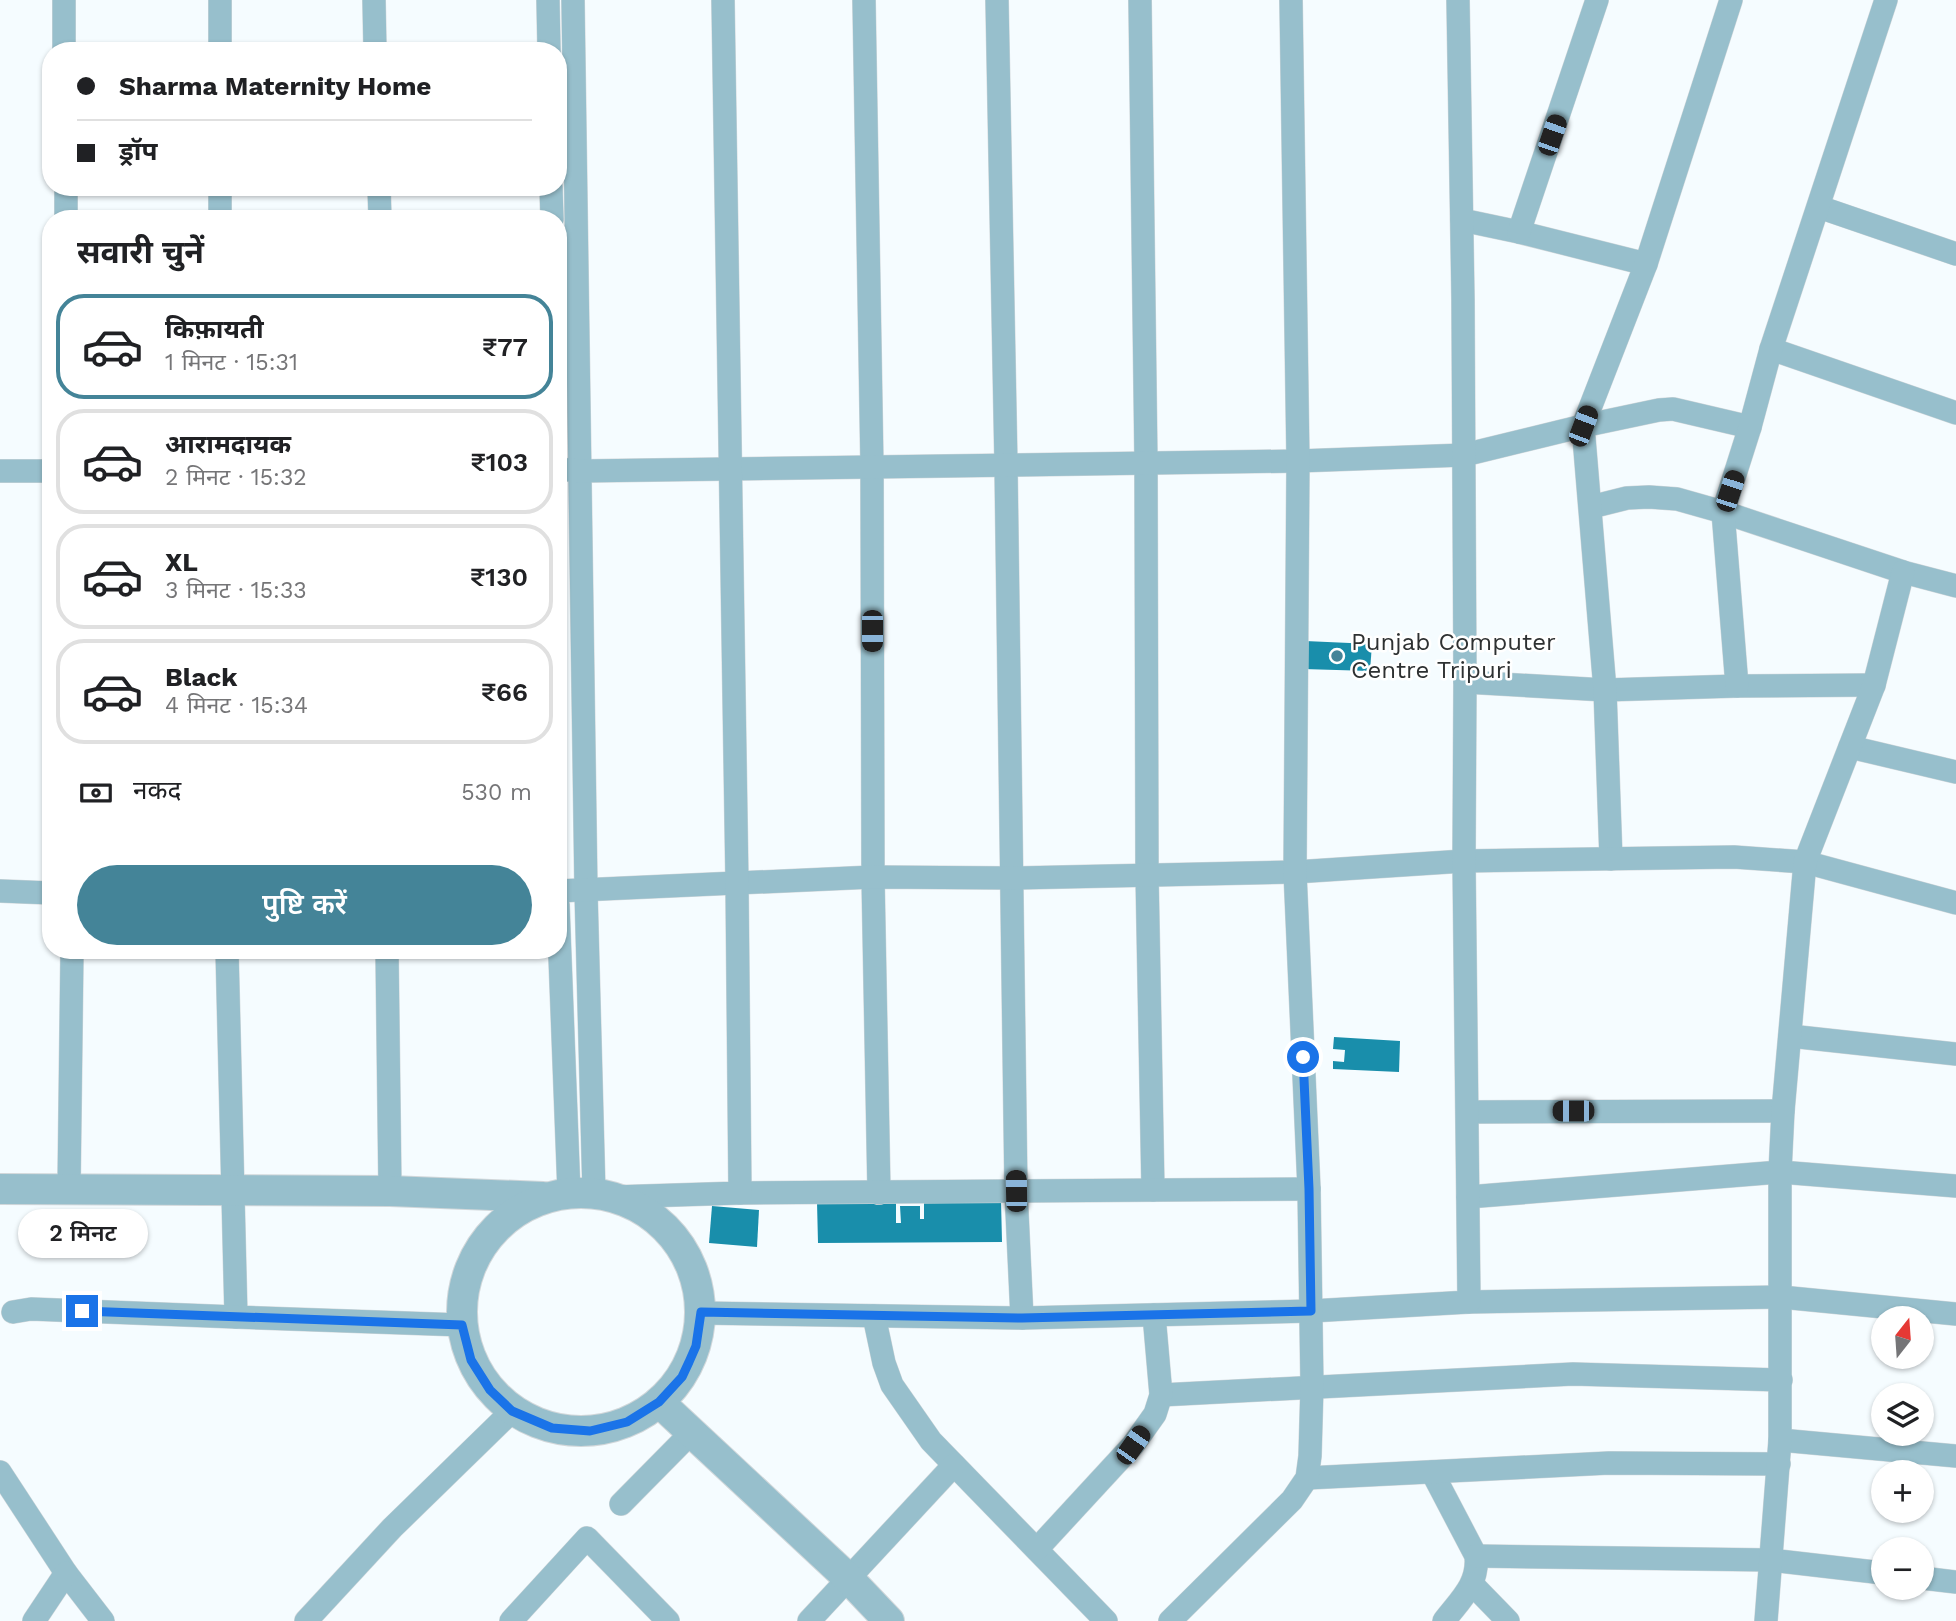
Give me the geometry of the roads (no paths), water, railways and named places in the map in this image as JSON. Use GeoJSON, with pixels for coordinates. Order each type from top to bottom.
{"type":"FeatureCollection","features":[{"type":"Feature","properties":{"kind":"street"},"geometry":{"type":"LineString","coordinates":[[64,0],[64,42]]}},
{"type":"Feature","properties":{"kind":"street"},"geometry":{"type":"LineString","coordinates":[[220,0],[220,42]]}},
{"type":"Feature","properties":{"kind":"street"},"geometry":{"type":"LineString","coordinates":[[374,0],[375,42]]}},
{"type":"Feature","properties":{"kind":"street"},"geometry":{"type":"LineString","coordinates":[[548,0],[549,42]]}},
{"type":"Feature","properties":{"kind":"street"},"geometry":{"type":"LineString","coordinates":[[573,0],[570,470],[586,891],[580,1195]]}},
{"type":"Feature","properties":{"kind":"street"},"geometry":{"type":"LineString","coordinates":[[723,0],[740,1194]]}},
{"type":"Feature","properties":{"kind":"street"},"geometry":{"type":"LineString","coordinates":[[864,0],[872,467],[873,877],[879,1192]]}},
{"type":"Feature","properties":{"kind":"street"},"geometry":{"type":"LineString","coordinates":[[997,0],[1016,1191],[1022,1318]]}},
{"type":"Feature","properties":{"kind":"street"},"geometry":{"type":"LineString","coordinates":[[1140,0],[1146,463],[1147,874],[1153,1190]]}},
{"type":"Feature","properties":{"kind":"street"},"geometry":{"type":"LineString","coordinates":[[1170,1621],[1292,1500],[1307,1478],[1310,1456],[1312,1386],[1309,1189],[1295,872],[1298,461],[1290,0]]}},
{"type":"Feature","properties":{"kind":"street"},"geometry":{"type":"LineString","coordinates":[[1458,0],[1464,455],[1464,861],[1469,1301]]}},
{"type":"Feature","properties":{"kind":"street"},"geometry":{"type":"LineString","coordinates":[[1611,859],[1605,690],[1583,426],[1646,264],[1731,0]]}},
{"type":"Feature","properties":{"kind":"street"},"geometry":{"type":"LineString","coordinates":[[1737,686],[1723,512],[1771,349],[1886,0]]}},
{"type":"Feature","properties":{"kind":"street"},"geometry":{"type":"LineString","coordinates":[[1519,232],[1593,4]]}},
{"type":"Feature","properties":{"kind":"street"},"geometry":{"type":"LineString","coordinates":[[1819,207],[1956,254]]}},
{"type":"Feature","properties":{"kind":"street"},"geometry":{"type":"LineString","coordinates":[[1462,220],[1646,264]]}},
{"type":"Feature","properties":{"kind":"street"},"geometry":{"type":"LineString","coordinates":[[1771,349],[1956,413]]}},
{"type":"Feature","properties":{"kind":"street"},"geometry":{"type":"LineString","coordinates":[[570,470],[1298,461],[1464,455],[1583,426],[1674,409],[1750,427]]}},
{"type":"Feature","properties":{"kind":"street"},"geometry":{"type":"LineString","coordinates":[[0,471],[42,471]]}},
{"type":"Feature","properties":{"kind":"street"},"geometry":{"type":"LineString","coordinates":[[1591,507],[1627,498],[1677,499],[1903,572],[1956,586]]}},
{"type":"Feature","properties":{"kind":"street"},"geometry":{"type":"LineString","coordinates":[[1766,1621],[1780,1440],[1780,1172],[1783,1111],[1805,862],[1874,685],[1903,572]]}},
{"type":"Feature","properties":{"kind":"street"},"geometry":{"type":"LineString","coordinates":[[1465,682],[1605,690],[1874,685]]}},
{"type":"Feature","properties":{"kind":"street"},"geometry":{"type":"LineString","coordinates":[[1850,747],[1956,772]]}},
{"type":"Feature","properties":{"kind":"street"},"geometry":{"type":"LineString","coordinates":[[567,891],[873,877],[1011,878],[1295,872],[1464,861],[1734,857],[1805,862],[1956,903]]}},
{"type":"Feature","properties":{"kind":"street"},"geometry":{"type":"LineString","coordinates":[[0,891],[42,892]]}},
{"type":"Feature","properties":{"kind":"street"},"geometry":{"type":"LineString","coordinates":[[69,1189],[72,959]]}},
{"type":"Feature","properties":{"kind":"street"},"geometry":{"type":"LineString","coordinates":[[227,959],[236,1317]]}},
{"type":"Feature","properties":{"kind":"street"},"geometry":{"type":"LineString","coordinates":[[387,959],[390,1191]]}},
{"type":"Feature","properties":{"kind":"street"},"geometry":{"type":"LineString","coordinates":[[562,959],[580,1195]]}},
{"type":"Feature","properties":{"kind":"street"},"geometry":{"type":"LineString","coordinates":[[1790,1036],[1956,1054]]}},
{"type":"Feature","properties":{"kind":"street"},"geometry":{"type":"LineString","coordinates":[[1468,1112],[1783,1111]]}},
{"type":"Feature","properties":{"kind":"street"},"geometry":{"type":"LineString","coordinates":[[1468,1197],[1780,1172],[1956,1186]]}},
{"type":"Feature","properties":{"kind":"street"},"geometry":{"type":"LineString","coordinates":[[0,1189],[580,1195],[1309,1189]]}},
{"type":"Feature","properties":{"kind":"street"},"geometry":{"type":"LineString","coordinates":[[580,1195],[631,1203],[660,1222],[682,1248],[696,1279],[701,1312],[696,1346],[682,1377],[659,1402],[627,1422],[590,1431],[552,1428],[512,1411],[490,1390],[471,1360],[462,1325],[464,1284],[481,1246],[509,1216],[580,1195]]}},
{"type":"Feature","properties":{"kind":"street"},"geometry":{"type":"LineString","coordinates":[[701,1312],[1022,1318],[1311,1311],[1469,1301],[1781,1297],[1956,1314]]}},
{"type":"Feature","properties":{"kind":"street"},"geometry":{"type":"LineString","coordinates":[[13,1311],[31,1309],[462,1325]]}},
{"type":"Feature","properties":{"kind":"street"},"geometry":{"type":"LineString","coordinates":[[874,1315],[884,1363],[892,1385],[931,1441],[1106,1621]]}},
{"type":"Feature","properties":{"kind":"street"},"geometry":{"type":"LineString","coordinates":[[1037,1549],[1133,1445],[1155,1414],[1161,1395],[1154,1315]]}},
{"type":"Feature","properties":{"kind":"street"},"geometry":{"type":"LineString","coordinates":[[1161,1395],[1573,1374],[1781,1380]]}},
{"type":"Feature","properties":{"kind":"street"},"geometry":{"type":"LineString","coordinates":[[659,1402],[849,1579],[888,1621]]}},
{"type":"Feature","properties":{"kind":"street"},"geometry":{"type":"LineString","coordinates":[[306,1621],[392,1528],[512,1411]]}},
{"type":"Feature","properties":{"kind":"street"},"geometry":{"type":"LineString","coordinates":[[621,1504],[692,1432]]}},
{"type":"Feature","properties":{"kind":"street"},"geometry":{"type":"LineString","coordinates":[[1780,1440],[1956,1456]]}},
{"type":"Feature","properties":{"kind":"street"},"geometry":{"type":"LineString","coordinates":[[1307,1478],[1609,1463],[1779,1464]]}},
{"type":"Feature","properties":{"kind":"street"},"geometry":{"type":"LineString","coordinates":[[809,1621],[954,1465]]}},
{"type":"Feature","properties":{"kind":"street"},"geometry":{"type":"LineString","coordinates":[[0,1472],[65,1573],[103,1621]]}},
{"type":"Feature","properties":{"kind":"street"},"geometry":{"type":"LineString","coordinates":[[1432,1472],[1476,1556],[1478,1571],[1472,1584],[1444,1621]]}},
{"type":"Feature","properties":{"kind":"street"},"geometry":{"type":"LineString","coordinates":[[512,1621],[587,1538],[668,1621]]}},
{"type":"Feature","properties":{"kind":"street"},"geometry":{"type":"LineString","coordinates":[[1476,1556],[1770,1560],[1871,1572]]}},
{"type":"Feature","properties":{"kind":"street"},"geometry":{"type":"LineString","coordinates":[[34,1621],[65,1573]]}},
{"type":"Feature","properties":{"kind":"street"},"geometry":{"type":"LineString","coordinates":[[1934,1579],[1956,1582]]}},
{"type":"Feature","properties":{"kind":"street"},"geometry":{"type":"LineString","coordinates":[[1472,1584],[1508,1621]]}},
{"type":"Feature","properties":{"kind":"place","name":"Punjab Computer Centre Tripuri"},"geometry":{"type":"Point","coordinates":[1337,656]}}]}
